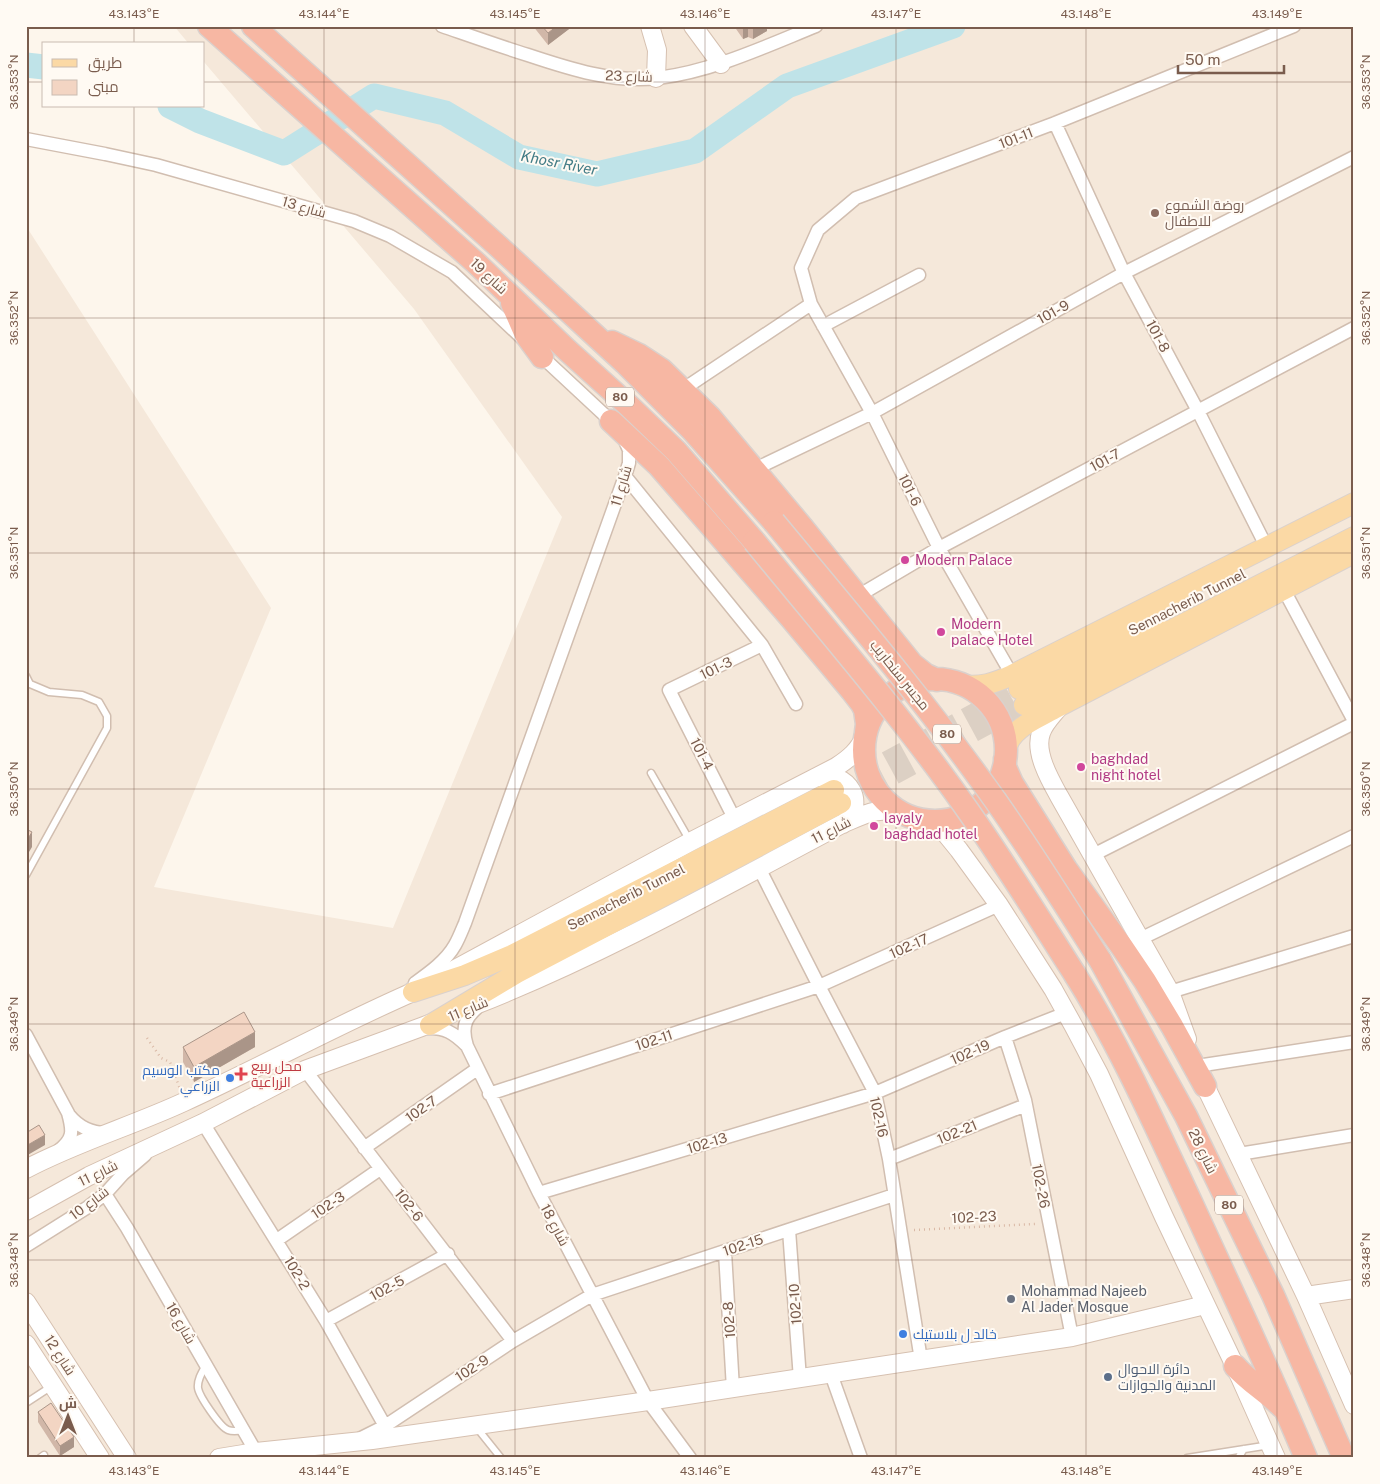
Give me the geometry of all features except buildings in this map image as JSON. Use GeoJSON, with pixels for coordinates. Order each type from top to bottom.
{"type":"FeatureCollection","features":[{"type":"Feature","properties":{"kind":"highway","name":"شارع 19"},"geometry":{"type":"LineString","coordinates":[[209,26],[476,263],[628,405],[676,451],[754,540]]}},
{"type":"Feature","properties":{"kind":"highway","name":"شارع 19"},"geometry":{"type":"LineString","coordinates":[[253,26],[625,363],[692,430],[774,522]]}},
{"type":"Feature","properties":{"kind":"highway"},"geometry":{"type":"LineString","coordinates":[[500,286],[513,303],[526,335],[542,357]]}},
{"type":"Feature","properties":{"kind":"highway"},"geometry":{"type":"LineString","coordinates":[[581,323],[662,370],[710,417],[755,469],[912,664],[926,676],[937,680]]}},
{"type":"Feature","properties":{"kind":"highway"},"geometry":{"type":"LineString","coordinates":[[611,421],[659,466],[852,690],[862,704],[867,724],[864,744],[864,757],[867,769],[871,781],[886,801],[896,809],[911,816],[932,820],[945,820],[969,812],[979,805],[996,786],[1001,775],[1005,754]]}},
{"type":"Feature","properties":{"kind":"highway","name":"مجسر سنحاريب"},"geometry":{"type":"LineString","coordinates":[[774,522],[859,624],[957,747],[1042,870],[1100,960]]}},
{"type":"Feature","properties":{"kind":"highway","name":"مجسر سنحاريب"},"geometry":{"type":"LineString","coordinates":[[754,540],[931,760],[964,805],[1016,882],[1098,1012],[1130,1073],[1235,1296],[1289,1418]]}},
{"type":"Feature","properties":{"kind":"highway"},"geometry":{"type":"LineString","coordinates":[[866,734],[877,709],[885,700],[906,685],[918,681],[956,682],[976,692],[983,698],[995,713],[1003,731],[1005,767],[1012,783],[1066,869],[1145,981],[1201,1076]]}},
{"type":"Feature","properties":{"kind":"highway","name":"شارع 28"},"geometry":{"type":"LineString","coordinates":[[1100,960],[1190,1125],[1273,1295],[1344,1458]]}},
{"type":"Feature","properties":{"kind":"highway"},"geometry":{"type":"LineString","coordinates":[[1236,1366],[1245,1377],[1274,1399],[1289,1418]]}},
{"type":"Feature","properties":{"kind":"highway","name":"80"},"geometry":{"type":"LineString","coordinates":[[1289,1418],[1306,1458]]}},
{"type":"Feature","properties":{"kind":"main road"},"geometry":{"type":"LineString","coordinates":[[650,26],[656,50],[656,78]]}},
{"type":"Feature","properties":{"kind":"main road"},"geometry":{"type":"LineString","coordinates":[[693,26],[721,64]]}},
{"type":"Feature","properties":{"kind":"main road"},"geometry":{"type":"LineString","coordinates":[[1354,503],[1035,664],[1015,676],[1012,683],[1012,698],[1022,712],[1042,715],[1354,553]]}},
{"type":"Feature","properties":{"kind":"main road","name":"Sennacherib Tunnel"},"geometry":{"type":"LineString","coordinates":[[1019,690],[1354,515]]}},
{"type":"Feature","properties":{"kind":"main road","name":"Sennacherib Tunnel"},"geometry":{"type":"LineString","coordinates":[[1019,690],[1354,537]]}},
{"type":"Feature","properties":{"kind":"main road"},"geometry":{"type":"LineString","coordinates":[[961,685],[989,685],[1019,690],[1035,664]]}},
{"type":"Feature","properties":{"kind":"main road"},"geometry":{"type":"LineString","coordinates":[[1005,754],[1007,744],[1013,735],[1057,708]]}},
{"type":"Feature","properties":{"kind":"main road"},"geometry":{"type":"LineString","coordinates":[[1057,708],[1041,733],[1040,742],[1042,758],[1054,788],[1170,992],[1201,1076],[1306,1296],[1354,1405]]}},
{"type":"Feature","properties":{"kind":"main road","name":"شارع 11"},"geometry":{"type":"LineString","coordinates":[[26,1169],[52,1155],[114,1132],[185,1102],[380,1006],[413,992],[734,818],[836,767],[849,759],[857,751],[866,734]]}},
{"type":"Feature","properties":{"kind":"main road"},"geometry":{"type":"LineString","coordinates":[[814,778],[821,776],[837,777],[848,785],[854,800],[854,808],[852,815],[842,824]]}},
{"type":"Feature","properties":{"kind":"main road","name":"Sennacherib Tunnel"},"geometry":{"type":"LineString","coordinates":[[413,992],[512,955],[838,797],[516,973],[424,1027]]}},
{"type":"Feature","properties":{"kind":"main road","name":"شارع 11"},"geometry":{"type":"LineString","coordinates":[[26,1212],[89,1176],[203,1123],[305,1070],[424,1027],[539,979],[624,939],[842,824],[868,812],[887,810],[911,816],[931,824],[946,834],[999,905],[1066,1013],[1099,1074],[1205,1305],[1236,1366],[1272,1451]]}},
{"type":"Feature","properties":{"kind":"main road"},"geometry":{"type":"LineString","coordinates":[[1306,1296],[1354,1290]]}},
{"type":"Feature","properties":{"kind":"main road","name":"شارع 12"},"geometry":{"type":"LineString","coordinates":[[26,1302],[127,1458]]}},
{"type":"Feature","properties":{"kind":"main road"},"geometry":{"type":"LineString","coordinates":[[219,1458],[256,1452],[353,1442],[648,1401],[1072,1337],[1205,1305]]}},
{"type":"Feature","properties":{"kind":"main road","name":"شارع 12"},"geometry":{"type":"LineString","coordinates":[[26,1344],[100,1458]]}},
{"type":"Feature","properties":{"kind":"street","name":"شارع 23"},"geometry":{"type":"LineString","coordinates":[[442,26],[571,69],[622,78],[656,78],[721,64],[816,26]]}},
{"type":"Feature","properties":{"kind":"street","name":"101-11"},"geometry":{"type":"LineString","coordinates":[[811,304],[801,268],[818,230],[856,198],[1055,124],[1294,26]]}},
{"type":"Feature","properties":{"kind":"street","name":"101-8"},"geometry":{"type":"LineString","coordinates":[[1055,124],[1124,272],[1198,411],[1266,546]]}},
{"type":"Feature","properties":{"kind":"street","name":"شارع 13"},"geometry":{"type":"LineString","coordinates":[[26,139],[156,165],[354,221],[390,236],[452,272],[542,357]]}},
{"type":"Feature","properties":{"kind":"street","name":"101-9"},"geometry":{"type":"LineString","coordinates":[[755,469],[872,413],[1124,272],[1354,157]]}},
{"type":"Feature","properties":{"kind":"street"},"geometry":{"type":"LineString","coordinates":[[823,326],[919,275]]}},
{"type":"Feature","properties":{"kind":"street","name":"101-6"},"geometry":{"type":"LineString","coordinates":[[811,304],[872,413],[939,548],[1019,690]]}},
{"type":"Feature","properties":{"kind":"street"},"geometry":{"type":"LineString","coordinates":[[682,390],[811,304]]}},
{"type":"Feature","properties":{"kind":"street","name":"101-7"},"geometry":{"type":"LineString","coordinates":[[858,596],[939,548],[1354,328]]}},
{"type":"Feature","properties":{"kind":"street","name":"شارع 11"},"geometry":{"type":"LineString","coordinates":[[380,1006],[427,974],[442,961],[454,946],[465,923],[626,476],[629,450],[623,436],[611,421],[542,357]]}},
{"type":"Feature","properties":{"kind":"street"},"geometry":{"type":"LineString","coordinates":[[626,476],[762,645],[796,704]]}},
{"type":"Feature","properties":{"kind":"street"},"geometry":{"type":"LineString","coordinates":[[1093,855],[1354,722],[1284,590]]}},
{"type":"Feature","properties":{"kind":"street","name":"101-3"},"geometry":{"type":"LineString","coordinates":[[669,690],[762,645]]}},
{"type":"Feature","properties":{"kind":"street","name":"101-4"},"geometry":{"type":"LineString","coordinates":[[669,690],[734,818]]}},
{"type":"Feature","properties":{"kind":"street"},"geometry":{"type":"LineString","coordinates":[[1140,939],[1354,836]]}},
{"type":"Feature","properties":{"kind":"street","name":"102-16"},"geometry":{"type":"LineString","coordinates":[[759,868],[875,1093],[889,1159],[921,1360]]}},
{"type":"Feature","properties":{"kind":"street","name":"102-17"},"geometry":{"type":"LineString","coordinates":[[819,986],[999,905]]}},
{"type":"Feature","properties":{"kind":"street"},"geometry":{"type":"LineString","coordinates":[[1170,992],[1354,936]]}},
{"type":"Feature","properties":{"kind":"street","name":"102-11"},"geometry":{"type":"LineString","coordinates":[[489,1094],[819,986]]}},
{"type":"Feature","properties":{"kind":"street"},"geometry":{"type":"LineString","coordinates":[[467,1046],[464,1024],[474,1009],[485,1001]]}},
{"type":"Feature","properties":{"kind":"street","name":"102-19"},"geometry":{"type":"LineString","coordinates":[[875,1093],[1066,1013]]}},
{"type":"Feature","properties":{"kind":"street"},"geometry":{"type":"LineString","coordinates":[[424,1027],[445,1030],[454,1034],[467,1046]]}},
{"type":"Feature","properties":{"kind":"street"},"geometry":{"type":"LineString","coordinates":[[26,1035],[68,1113],[76,1123],[89,1130],[103,1133],[114,1132]]}},
{"type":"Feature","properties":{"kind":"street","name":"102-26"},"geometry":{"type":"LineString","coordinates":[[1005,1037],[1026,1105],[1072,1337]]}},
{"type":"Feature","properties":{"kind":"street"},"geometry":{"type":"LineString","coordinates":[[1201,1076],[1354,1042]]}},
{"type":"Feature","properties":{"kind":"street","name":"شارع 18"},"geometry":{"type":"LineString","coordinates":[[467,1046],[539,1193],[648,1401],[690,1458]]}},
{"type":"Feature","properties":{"kind":"street","name":"102-7"},"geometry":{"type":"LineString","coordinates":[[364,1148],[478,1069]]}},
{"type":"Feature","properties":{"kind":"street","name":"102-6"},"geometry":{"type":"LineString","coordinates":[[305,1070],[514,1341]]}},
{"type":"Feature","properties":{"kind":"street","name":"102-13"},"geometry":{"type":"LineString","coordinates":[[539,1193],[875,1093]]}},
{"type":"Feature","properties":{"kind":"street","name":"102-21"},"geometry":{"type":"LineString","coordinates":[[889,1159],[1026,1105]]}},
{"type":"Feature","properties":{"kind":"street"},"geometry":{"type":"LineString","coordinates":[[52,1155],[68,1144],[72,1132],[68,1113]]}},
{"type":"Feature","properties":{"kind":"street","name":"102-2"},"geometry":{"type":"LineString","coordinates":[[203,1123],[277,1240],[385,1426]]}},
{"type":"Feature","properties":{"kind":"street"},"geometry":{"type":"LineString","coordinates":[[1238,1154],[1354,1135]]}},
{"type":"Feature","properties":{"kind":"street","name":"شارع 10"},"geometry":{"type":"LineString","coordinates":[[26,1246],[88,1207],[105,1194],[123,1174],[144,1156],[172,1137]]}},
{"type":"Feature","properties":{"kind":"street","name":"102-3"},"geometry":{"type":"LineString","coordinates":[[277,1240],[380,1169]]}},
{"type":"Feature","properties":{"kind":"street","name":"شارع 16"},"geometry":{"type":"LineString","coordinates":[[105,1194],[127,1228],[256,1452]]}},
{"type":"Feature","properties":{"kind":"street","name":"102-15"},"geometry":{"type":"LineString","coordinates":[[592,1295],[894,1195]]}},
{"type":"Feature","properties":{"kind":"street","name":"102-10"},"geometry":{"type":"LineString","coordinates":[[789,1230],[800,1379]]}},
{"type":"Feature","properties":{"kind":"street","name":"102-8"},"geometry":{"type":"LineString","coordinates":[[724,1252],[733,1388]]}},
{"type":"Feature","properties":{"kind":"street","name":"102-5"},"geometry":{"type":"LineString","coordinates":[[326,1322],[448,1254]]}},
{"type":"Feature","properties":{"kind":"street","name":"102-9"},"geometry":{"type":"LineString","coordinates":[[353,1442],[385,1426],[514,1341],[592,1295]]}},
{"type":"Feature","properties":{"kind":"street"},"geometry":{"type":"LineString","coordinates":[[831,1374],[861,1458]]}},
{"type":"Feature","properties":{"kind":"lane"},"geometry":{"type":"LineString","coordinates":[[26,676],[30,684],[49,692],[82,695],[98,702],[107,716],[107,728],[26,875]]}},
{"type":"Feature","properties":{"kind":"lane"},"geometry":{"type":"LineString","coordinates":[[651,773],[690,842]]}},
{"type":"Feature","properties":{"kind":"lane"},"geometry":{"type":"LineString","coordinates":[[206,1364],[198,1381],[199,1392],[220,1425],[227,1430],[244,1430]]}},
{"type":"Feature","properties":{"kind":"lane"},"geometry":{"type":"LineString","coordinates":[[26,1403],[53,1386]]}},
{"type":"Feature","properties":{"kind":"lane"},"geometry":{"type":"LineString","coordinates":[[474,1425],[501,1458]]}},
{"type":"Feature","properties":{"kind":"lane"},"geometry":{"type":"LineString","coordinates":[[1238,1458],[1244,1449]]}},
{"type":"Feature","properties":{"kind":"lane"},"geometry":{"type":"LineString","coordinates":[[1187,1458],[1244,1449],[1272,1451]]}},
{"type":"Feature","properties":{"kind":"path"},"geometry":{"type":"LineString","coordinates":[[147,1038],[161,1058],[170,1062],[185,1102]]}},
{"type":"Feature","properties":{"kind":"path","name":"102-23"},"geometry":{"type":"LineString","coordinates":[[900,1231],[1049,1223]]}},
{"type":"Feature","properties":{"kind":"shaded area"},"geometry":{"type":"Polygon","coordinates":[[[174,26],[1354,26],[1354,1458],[26,1458],[26,226],[271,608],[154,887],[393,928],[562,517],[414,309],[205,63],[205,42],[187,42],[174,26]]]}},
{"type":"Feature","properties":{"kind":"waterway","name":"Khosr River"},"geometry":{"type":"LineString","coordinates":[[174,108],[200,121],[284,153],[374,96],[445,113],[519,157],[597,174],[695,151],[787,86],[953,26]]}},
{"type":"Feature","properties":{"kind":"waterway","name":"Khosr River"},"geometry":{"type":"LineString","coordinates":[[26,65],[42,67]]}},
{"type":"Feature","properties":{"kind":"tunnel"},"geometry":{"type":"LineString","coordinates":[[834,790],[1019,689]]}},
{"type":"Feature","properties":{"kind":"tunnel"},"geometry":{"type":"LineString","coordinates":[[841,803],[1024,705]]}},
{"type":"Feature","properties":{"kind":"place","name":"روضة الشموع للاطفال"},"geometry":{"type":"Point","coordinates":[1155,213]}},
{"type":"Feature","properties":{"kind":"place","name":"Modern Palace"},"geometry":{"type":"Point","coordinates":[905,560]}},
{"type":"Feature","properties":{"kind":"place","name":"Modern palace Hotel"},"geometry":{"type":"Point","coordinates":[941,632]}},
{"type":"Feature","properties":{"kind":"place","name":"baghdad night hotel"},"geometry":{"type":"Point","coordinates":[1081,767]}},
{"type":"Feature","properties":{"kind":"place","name":"layaly baghdad hotel"},"geometry":{"type":"Point","coordinates":[874,826]}},
{"type":"Feature","properties":{"kind":"place","name":"محل ربيع الزراعية"},"geometry":{"type":"Point","coordinates":[241,1074]}},
{"type":"Feature","properties":{"kind":"place","name":"مكتب الوسيم الزراعي"},"geometry":{"type":"Point","coordinates":[230,1078]}},
{"type":"Feature","properties":{"kind":"place","name":"Mohammad Najeeb Al Jader Mosque"},"geometry":{"type":"Point","coordinates":[1011,1299]}},
{"type":"Feature","properties":{"kind":"place","name":"خالد ل بلاستيك"},"geometry":{"type":"Point","coordinates":[903,1334]}},
{"type":"Feature","properties":{"kind":"place","name":"دائرة الاحوال المدنية والجوازات"},"geometry":{"type":"Point","coordinates":[1108,1377]}}]}
